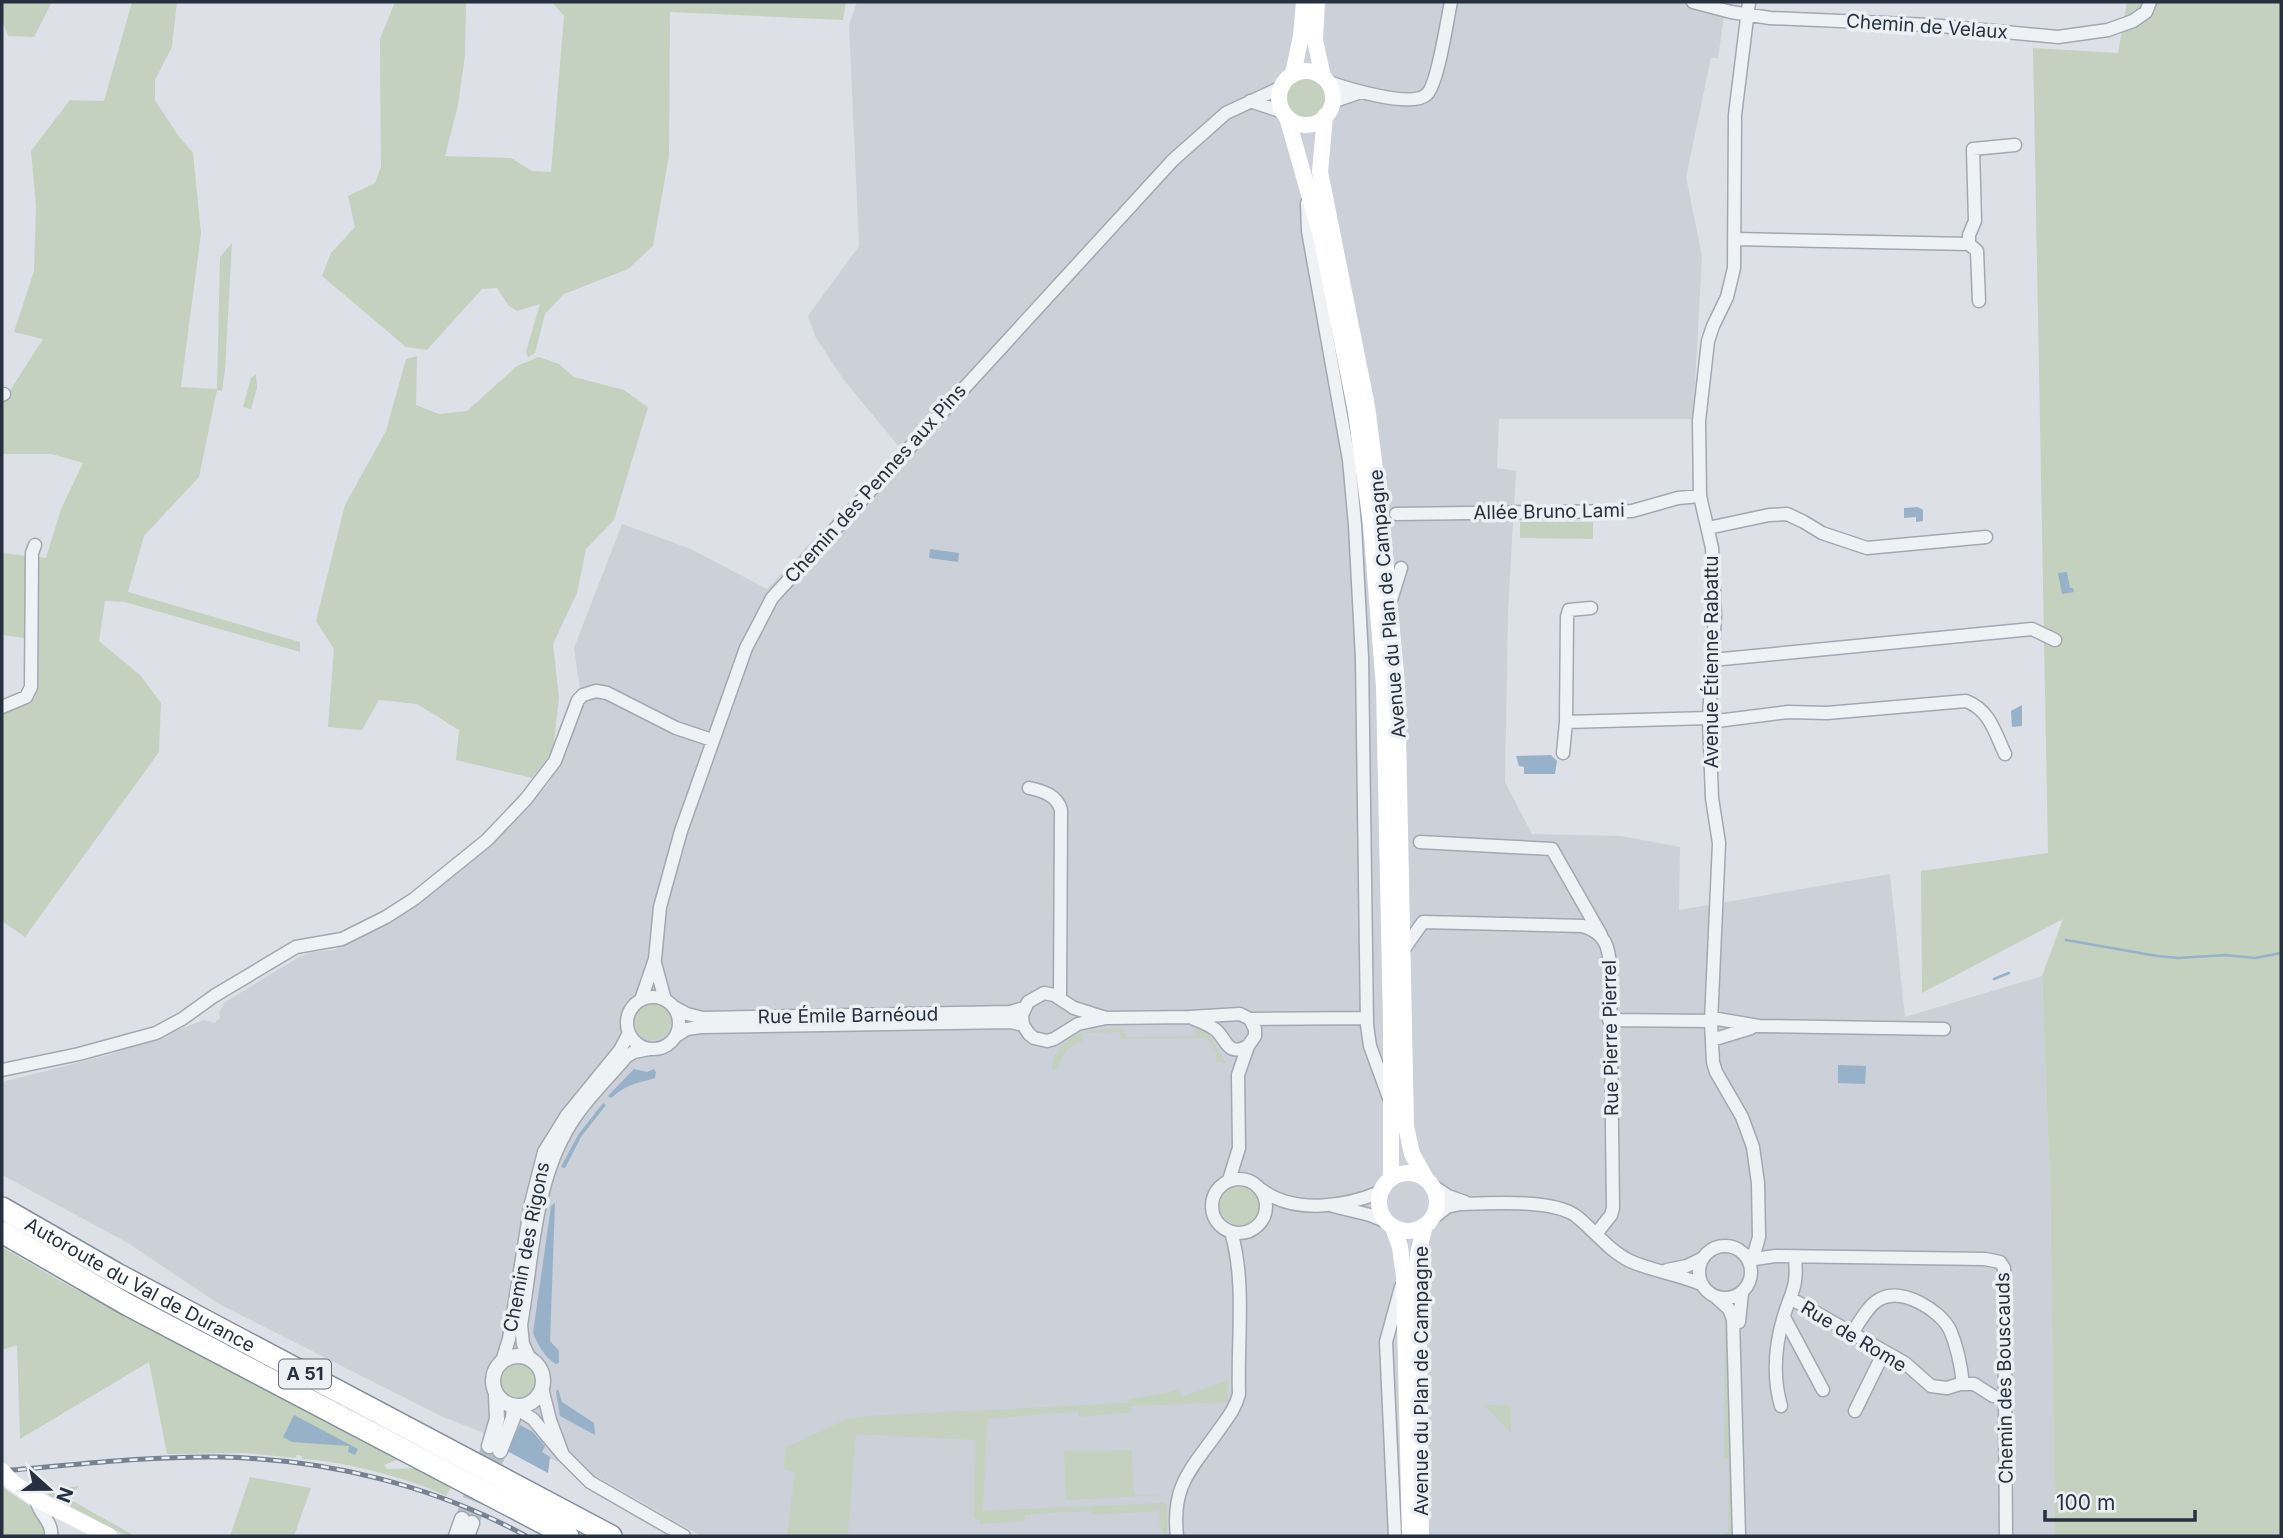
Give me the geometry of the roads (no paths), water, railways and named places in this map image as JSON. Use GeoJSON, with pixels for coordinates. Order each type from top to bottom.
{"type":"FeatureCollection","features":[{"type":"Feature","properties":{"kind":"highway","name":"Autoroute du Val de Durance"},"geometry":{"type":"LineString","coordinates":[[2,1208],[117,1274],[611,1536]]}},
{"type":"Feature","properties":{"kind":"highway","name":"Autoroute du Val de Durance"},"geometry":{"type":"LineString","coordinates":[[2,1232],[128,1305],[568,1536]]}},
{"type":"Feature","properties":{"kind":"main road"},"geometry":{"type":"LineString","coordinates":[[1293,74],[1304,2]]}},
{"type":"Feature","properties":{"kind":"main road"},"geometry":{"type":"LineString","coordinates":[[1317,2],[1315,40],[1324,79],[1332,95],[1328,109],[1310,124],[1302,124],[1285,115],[1280,105],[1280,88],[1285,81],[1293,74],[1306,71],[1324,79]]}},
{"type":"Feature","properties":{"kind":"main road","name":"Avenue du Plan de Campagne"},"geometry":{"type":"LineString","coordinates":[[1328,109],[1320,172],[1367,405],[1398,695],[1406,1126],[1412,1154],[1429,1182]]}},
{"type":"Feature","properties":{"kind":"main road","name":"Avenue du Plan de Campagne"},"geometry":{"type":"LineString","coordinates":[[1285,115],[1322,240],[1356,412],[1371,524],[1385,701],[1391,1178]]}},
{"type":"Feature","properties":{"kind":"main road"},"geometry":{"type":"LineString","coordinates":[[1404,1172],[1429,1182],[1437,1205],[1429,1222],[1413,1231],[1390,1224],[1379,1208],[1380,1192],[1391,1178],[1404,1172]]}},
{"type":"Feature","properties":{"kind":"main road","name":"Avenue du Plan de Campagne"},"geometry":{"type":"LineString","coordinates":[[1421,1536],[1418,1254],[1429,1222]]}},
{"type":"Feature","properties":{"kind":"main road","name":"Avenue du Plan de Campagne"},"geometry":{"type":"LineString","coordinates":[[1390,1224],[1400,1247],[1404,1277],[1410,1536]]}},
{"type":"Feature","properties":{"kind":"main road"},"geometry":{"type":"LineString","coordinates":[[7,1477],[36,1499],[109,1536]]}},
{"type":"Feature","properties":{"kind":"street"},"geometry":{"type":"LineString","coordinates":[[1324,79],[1362,92],[1400,98],[1425,96],[1432,85],[1439,61],[1451,2]]}},
{"type":"Feature","properties":{"kind":"street","name":"Chemin de Velaux"},"geometry":{"type":"LineString","coordinates":[[1693,2],[2058,37],[2108,30],[2133,22],[2146,12],[2150,2]]}},
{"type":"Feature","properties":{"kind":"street","name":"Avenue Étienne Rabattu"},"geometry":{"type":"LineString","coordinates":[[1748,8],[1734,124],[1735,239],[1731,284],[1713,326],[1706,353],[1699,412],[1700,496],[1712,548],[1715,615],[1709,720],[1712,797],[1719,843],[1712,1040],[1716,1072],[1742,1117],[1751,1140],[1758,1183],[1759,1232]]}},
{"type":"Feature","properties":{"kind":"street","name":"Chemin des Pennes aux Pins"},"geometry":{"type":"LineString","coordinates":[[641,1000],[655,959],[659,918],[670,868],[712,740],[753,631],[772,598],[1173,160],[1226,113],[1280,88]]}},
{"type":"Feature","properties":{"kind":"street"},"geometry":{"type":"LineString","coordinates":[[1328,109],[1362,92]]}},
{"type":"Feature","properties":{"kind":"street"},"geometry":{"type":"LineString","coordinates":[[1249,101],[1285,115]]}},
{"type":"Feature","properties":{"kind":"street"},"geometry":{"type":"LineString","coordinates":[[1969,244],[1969,235],[1975,221],[1973,149],[2015,145]]}},
{"type":"Feature","properties":{"kind":"street"},"geometry":{"type":"LineString","coordinates":[[1306,179],[1308,231],[1349,460],[1356,538],[1362,657],[1367,1018],[1370,1046],[1392,1104]]}},
{"type":"Feature","properties":{"kind":"street"},"geometry":{"type":"LineString","coordinates":[[1735,239],[1969,244],[1976,251],[1979,301]]}},
{"type":"Feature","properties":{"kind":"street","name":"Allée Bruno Lami"},"geometry":{"type":"LineString","coordinates":[[1396,514],[1632,511],[1678,498],[1700,496]]}},
{"type":"Feature","properties":{"kind":"street"},"geometry":{"type":"LineString","coordinates":[[1708,528],[1769,515],[1787,514],[1822,533],[1867,548],[1986,537]]}},
{"type":"Feature","properties":{"kind":"street"},"geometry":{"type":"LineString","coordinates":[[2,707],[26,697],[31,687],[34,615],[32,553],[35,545]]}},
{"type":"Feature","properties":{"kind":"street"},"geometry":{"type":"LineString","coordinates":[[1390,604],[1401,568]]}},
{"type":"Feature","properties":{"kind":"street"},"geometry":{"type":"LineString","coordinates":[[1563,753],[1567,617],[1569,610],[1574,608],[1591,608]]}},
{"type":"Feature","properties":{"kind":"street"},"geometry":{"type":"LineString","coordinates":[[1362,657],[1380,624]]}},
{"type":"Feature","properties":{"kind":"street"},"geometry":{"type":"LineString","coordinates":[[1712,660],[2032,629],[2055,640]]}},
{"type":"Feature","properties":{"kind":"street"},"geometry":{"type":"LineString","coordinates":[[2,1070],[79,1054],[166,1028],[296,947],[355,934],[414,899],[487,840],[541,782],[560,751],[574,706],[583,695],[596,691],[607,693],[676,728],[712,740]]}},
{"type":"Feature","properties":{"kind":"street"},"geometry":{"type":"LineString","coordinates":[[1566,722],[1709,720],[1788,712],[1827,713],[1966,701],[1978,706],[1987,715],[2005,754]]}},
{"type":"Feature","properties":{"kind":"street"},"geometry":{"type":"LineString","coordinates":[[1028,788],[1053,796],[1062,810],[1060,962],[1062,1001],[1069,1017],[1065,1030]]}},
{"type":"Feature","properties":{"kind":"street"},"geometry":{"type":"LineString","coordinates":[[1420,842],[1552,849],[1601,935]]}},
{"type":"Feature","properties":{"kind":"street","name":"Rue Pierre Pierrel"},"geometry":{"type":"LineString","coordinates":[[1404,949],[1423,922],[1583,926],[1601,935],[1609,949],[1613,1208],[1611,1215],[1596,1234]]}},
{"type":"Feature","properties":{"kind":"street","name":"Chemin des Pennes aux Pins"},"geometry":{"type":"LineString","coordinates":[[655,959],[670,1004]]}},
{"type":"Feature","properties":{"kind":"street"},"geometry":{"type":"LineString","coordinates":[[1023,1025],[1024,1009],[1033,997],[1044,993],[1060,962]]}},
{"type":"Feature","properties":{"kind":"street","name":"Rue Émile Barnéoud"},"geometry":{"type":"LineString","coordinates":[[1044,993],[1107,1018]]}},
{"type":"Feature","properties":{"kind":"street"},"geometry":{"type":"LineString","coordinates":[[657,997],[670,1004],[679,1021],[676,1036],[663,1047],[649,1049],[634,1041],[627,1023],[629,1013],[641,1000],[657,997]]}},
{"type":"Feature","properties":{"kind":"street","name":"Rue Émile Barnéoud"},"geometry":{"type":"LineString","coordinates":[[670,1004],[687,1014],[703,1018],[1010,1012],[1024,1009]]}},
{"type":"Feature","properties":{"kind":"street"},"geometry":{"type":"LineString","coordinates":[[1220,1035],[1224,1020],[1234,1014],[1250,1019],[1367,1018]]}},
{"type":"Feature","properties":{"kind":"street","name":"Rue Émile Barnéoud"},"geometry":{"type":"LineString","coordinates":[[676,1036],[687,1029],[701,1027],[1011,1022],[1023,1025],[1029,1034],[1040,1040],[1054,1039],[1078,1024],[1107,1018],[1234,1014]]}},
{"type":"Feature","properties":{"kind":"street"},"geometry":{"type":"LineString","coordinates":[[1190,1017],[1220,1035],[1229,1047],[1238,1075],[1239,1148],[1229,1180],[1216,1191],[1212,1209],[1219,1223],[1231,1232],[1254,1229],[1265,1216],[1267,1208],[1262,1190]]}},
{"type":"Feature","properties":{"kind":"street"},"geometry":{"type":"LineString","coordinates":[[1238,1075],[1248,1046],[1255,1036],[1250,1019]]}},
{"type":"Feature","properties":{"kind":"street"},"geometry":{"type":"LineString","coordinates":[[1609,1020],[1944,1029]]}},
{"type":"Feature","properties":{"kind":"street"},"geometry":{"type":"LineString","coordinates":[[1712,1040],[1759,1026]]}},
{"type":"Feature","properties":{"kind":"street","name":"Chemin des Rigons"},"geometry":{"type":"LineString","coordinates":[[502,1361],[509,1339],[535,1180],[544,1152],[567,1115],[620,1050],[629,1033]]}},
{"type":"Feature","properties":{"kind":"street"},"geometry":{"type":"LineString","coordinates":[[1229,1047],[1238,1049],[1248,1046]]}},
{"type":"Feature","properties":{"kind":"street","name":"Chemin des Rigons"},"geometry":{"type":"LineString","coordinates":[[530,1359],[523,1344],[521,1325],[542,1196],[552,1161],[567,1130],[627,1056],[649,1049]]}},
{"type":"Feature","properties":{"kind":"street"},"geometry":{"type":"LineString","coordinates":[[1239,1148],[1251,1181]]}},
{"type":"Feature","properties":{"kind":"street"},"geometry":{"type":"LineString","coordinates":[[1229,1180],[1244,1178],[1272,1198],[1294,1205],[1326,1205],[1363,1199],[1380,1192]]}},
{"type":"Feature","properties":{"kind":"street"},"geometry":{"type":"LineString","coordinates":[[1429,1182],[1453,1198],[1479,1203],[1553,1206],[1571,1213],[1619,1255],[1632,1262],[1701,1284]]}},
{"type":"Feature","properties":{"kind":"street"},"geometry":{"type":"LineString","coordinates":[[1429,1222],[1447,1207],[1479,1203]]}},
{"type":"Feature","properties":{"kind":"street"},"geometry":{"type":"LineString","coordinates":[[1265,1216],[1294,1205]]}},
{"type":"Feature","properties":{"kind":"street"},"geometry":{"type":"LineString","coordinates":[[1326,1205],[1370,1215],[1390,1224]]}},
{"type":"Feature","properties":{"kind":"street"},"geometry":{"type":"LineString","coordinates":[[1177,1536],[1174,1512],[1180,1488],[1233,1410],[1240,1394],[1237,1267],[1231,1232]]}},
{"type":"Feature","properties":{"kind":"street"},"geometry":{"type":"LineString","coordinates":[[1237,1267],[1245,1232]]}},
{"type":"Feature","properties":{"kind":"street"},"geometry":{"type":"LineString","coordinates":[[1660,1270],[1687,1266],[1713,1249],[1733,1247],[1759,1232]]}},
{"type":"Feature","properties":{"kind":"street"},"geometry":{"type":"LineString","coordinates":[[1741,1536],[1738,1310],[1742,1293],[1750,1278],[1748,1260],[1756,1249],[1759,1232]]}},
{"type":"Feature","properties":{"kind":"street","name":"Chemin des Bouscauds"},"geometry":{"type":"LineString","coordinates":[[1759,1232],[1772,1251],[1793,1257]]}},
{"type":"Feature","properties":{"kind":"street"},"geometry":{"type":"LineString","coordinates":[[1733,1247],[1748,1260]]}},
{"type":"Feature","properties":{"kind":"street","name":"Chemin des Bouscauds"},"geometry":{"type":"LineString","coordinates":[[1748,1260],[1775,1256],[1985,1259],[2000,1262],[2004,1268],[2006,1536]]}},
{"type":"Feature","properties":{"kind":"street"},"geometry":{"type":"LineString","coordinates":[[1781,1406],[1776,1364],[1779,1334],[1797,1282],[1793,1257]]}},
{"type":"Feature","properties":{"kind":"street","name":"Chemin des Bouscauds"},"geometry":{"type":"LineString","coordinates":[[1750,1278],[1773,1262],[1793,1257]]}},
{"type":"Feature","properties":{"kind":"street"},"geometry":{"type":"LineString","coordinates":[[1703,1258],[1698,1271],[1701,1284],[1730,1309],[1733,1319],[1741,1536]]}},
{"type":"Feature","properties":{"kind":"street"},"geometry":{"type":"LineString","coordinates":[[1395,1536],[1386,1342],[1404,1277]]}},
{"type":"Feature","properties":{"kind":"street"},"geometry":{"type":"LineString","coordinates":[[1717,1298],[1734,1297],[1742,1293]]}},
{"type":"Feature","properties":{"kind":"street"},"geometry":{"type":"LineString","coordinates":[[1852,1333],[1878,1299],[1893,1296],[1915,1301],[1933,1312],[1950,1331],[1962,1371],[1963,1384]]}},
{"type":"Feature","properties":{"kind":"street","name":"Rue de Rome"},"geometry":{"type":"LineString","coordinates":[[1790,1298],[1905,1363],[1933,1387],[1974,1384],[1993,1396]]}},
{"type":"Feature","properties":{"kind":"street"},"geometry":{"type":"LineString","coordinates":[[1784,1317],[1823,1390]]}},
{"type":"Feature","properties":{"kind":"street"},"geometry":{"type":"LineString","coordinates":[[1855,1411],[1884,1352]]}},
{"type":"Feature","properties":{"kind":"street"},"geometry":{"type":"LineString","coordinates":[[514,1407],[513,1418],[494,1449],[497,1419],[492,1379],[502,1361],[515,1356],[530,1359],[542,1373],[542,1388],[550,1420],[563,1455]]}},
{"type":"Feature","properties":{"kind":"street"},"geometry":{"type":"LineString","coordinates":[[514,1407],[528,1405],[539,1395],[542,1388]]}},
{"type":"Feature","properties":{"kind":"street"},"geometry":{"type":"LineString","coordinates":[[496,1395],[501,1401],[533,1419],[590,1482],[684,1536]]}},
{"type":"Feature","properties":{"kind":"street"},"geometry":{"type":"LineString","coordinates":[[36,1499],[37,1509],[49,1522],[51,1536]]}},
{"type":"Feature","properties":{"kind":"street"},"geometry":{"type":"LineString","coordinates":[[456,1536],[467,1526]]}},
{"type":"Feature","properties":{"kind":"water"},"geometry":{"type":"Polygon","coordinates":[[[1918,507],[1923,510],[1923,521],[1916,522],[1916,517],[1904,518],[1904,508],[1918,507]]]}},
{"type":"Feature","properties":{"kind":"water"},"geometry":{"type":"Polygon","coordinates":[[[930,549],[959,553],[958,562],[929,558],[930,549]]]}},
{"type":"Feature","properties":{"kind":"water"},"geometry":{"type":"Polygon","coordinates":[[[2067,572],[2070,588],[2073,588],[2074,592],[2062,594],[2058,573],[2067,572]]]}},
{"type":"Feature","properties":{"kind":"water"},"geometry":{"type":"Polygon","coordinates":[[[2022,705],[2022,726],[2012,727],[2011,711],[2022,705]]]}},
{"type":"Feature","properties":{"kind":"water"},"geometry":{"type":"Polygon","coordinates":[[[1551,755],[1557,761],[1555,774],[1524,774],[1524,767],[1519,766],[1516,756],[1551,755]]]}},
{"type":"Feature","properties":{"kind":"water"},"geometry":{"type":"Polygon","coordinates":[[[1838,1065],[1866,1066],[1865,1084],[1838,1083],[1838,1065]]]}},
{"type":"Feature","properties":{"kind":"water"},"geometry":{"type":"Polygon","coordinates":[[[634,1069],[647,1072],[654,1069],[655,1078],[628,1086],[611,1098],[608,1096],[634,1069]]]}},
{"type":"Feature","properties":{"kind":"water"},"geometry":{"type":"Polygon","coordinates":[[[603,1103],[606,1105],[581,1137],[565,1168],[561,1167],[578,1135],[603,1103]]]}},
{"type":"Feature","properties":{"kind":"water"},"geometry":{"type":"Polygon","coordinates":[[[555,1203],[550,1341],[559,1351],[559,1363],[556,1364],[542,1351],[533,1333],[551,1206],[555,1203]]]}},
{"type":"Feature","properties":{"kind":"water"},"geometry":{"type":"Polygon","coordinates":[[[558,1389],[562,1402],[594,1423],[595,1435],[560,1416],[556,1392],[558,1389]]]}},
{"type":"Feature","properties":{"kind":"water"},"geometry":{"type":"Polygon","coordinates":[[[294,1415],[358,1449],[355,1455],[348,1452],[349,1446],[292,1442],[283,1437],[294,1415]]]}},
{"type":"Feature","properties":{"kind":"water"},"geometry":{"type":"Polygon","coordinates":[[[520,1425],[533,1432],[545,1446],[542,1452],[550,1457],[548,1473],[507,1451],[520,1425]]]}},
{"type":"Feature","properties":{"kind":"waterway"},"geometry":{"type":"LineString","coordinates":[[1510,508],[1526,506]]}},
{"type":"Feature","properties":{"kind":"waterway"},"geometry":{"type":"LineString","coordinates":[[2066,940],[2178,958],[2225,955],[2255,958],[2281,953]]}},
{"type":"Feature","properties":{"kind":"waterway"},"geometry":{"type":"LineString","coordinates":[[1994,979],[2009,973]]}},
{"type":"Feature","properties":{"kind":"tunnel"},"geometry":{"type":"LineString","coordinates":[[462,1519],[489,1446]]}},
{"type":"Feature","properties":{"kind":"tunnel"},"geometry":{"type":"LineString","coordinates":[[472,1523],[500,1451]]}},
{"type":"Feature","properties":{"kind":"railway"},"geometry":{"type":"LineString","coordinates":[[2,1471],[192,1457],[299,1463],[338,1469],[416,1489],[454,1502],[526,1536]]}}]}
